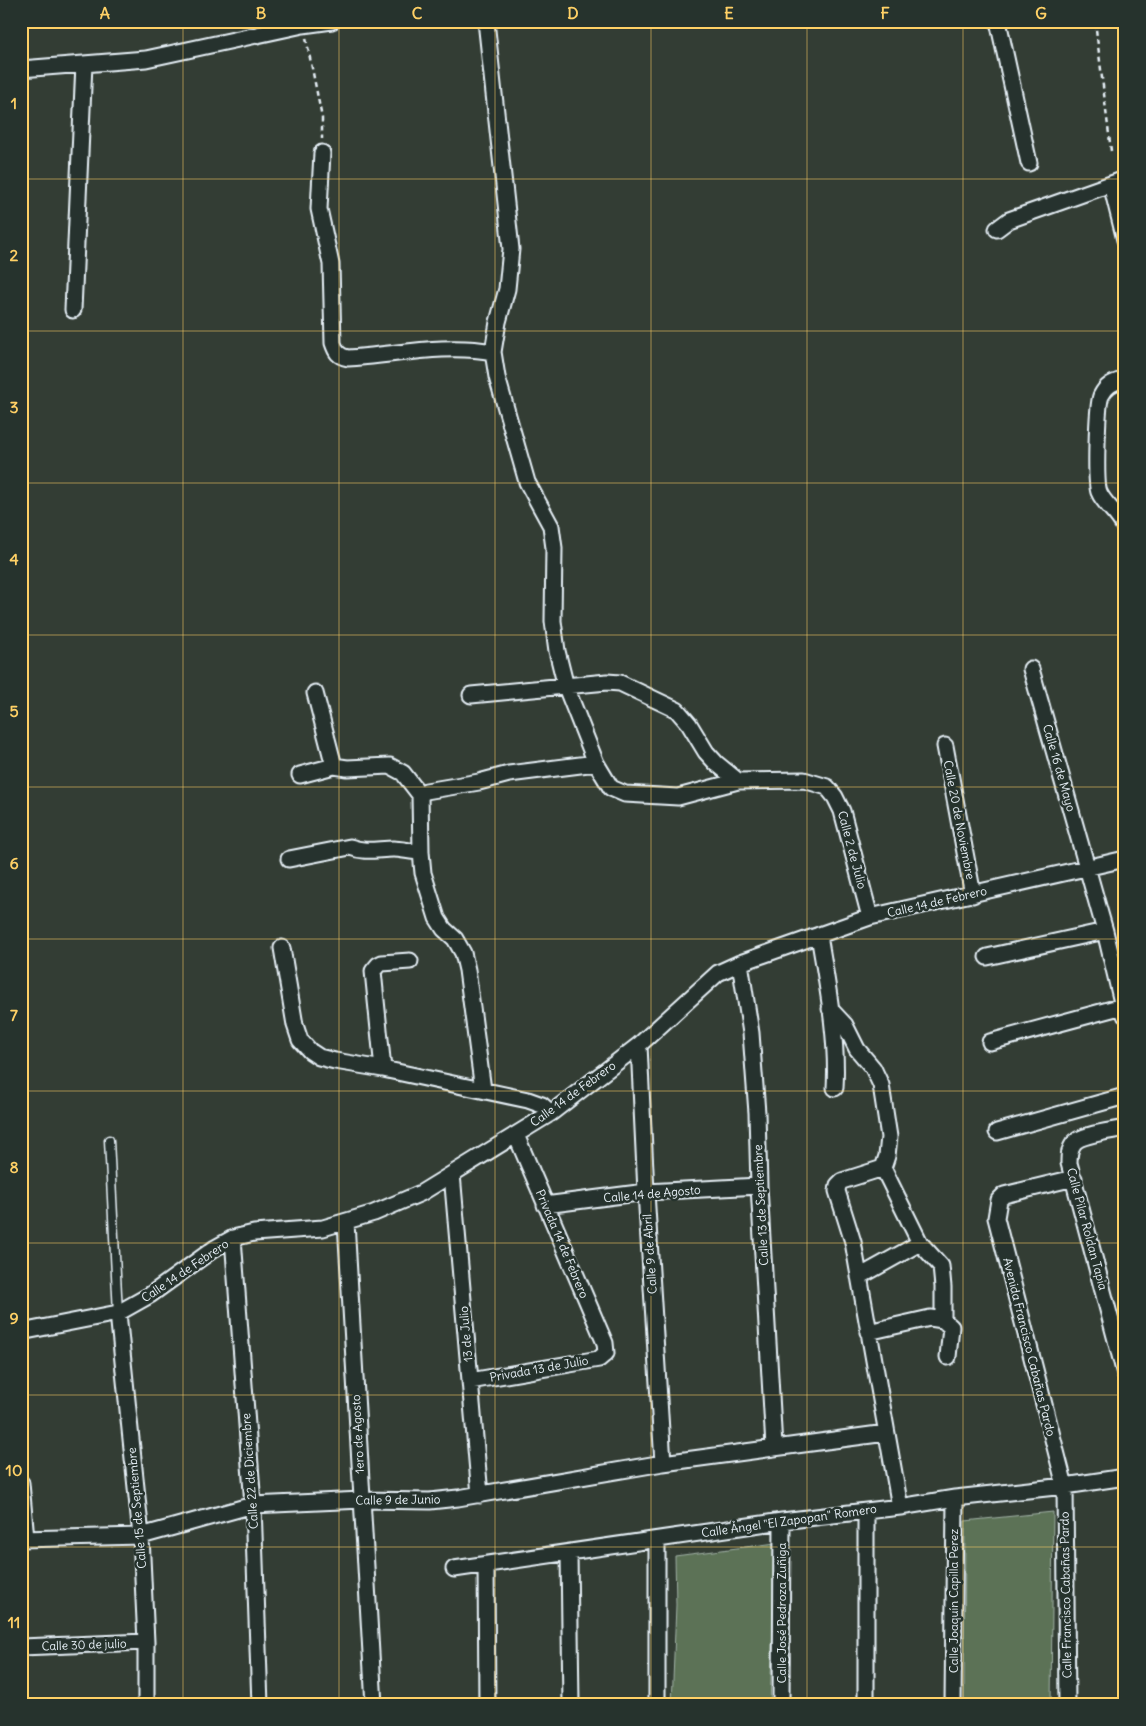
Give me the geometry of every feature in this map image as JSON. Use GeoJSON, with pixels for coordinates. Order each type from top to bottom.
{"type":"FeatureCollection","features":[{"type":"Feature","properties":{"kind":"street"},"geometry":{"type":"LineString","coordinates":[[21,69],[146,59],[269,27],[332,21]]}},
{"type":"Feature","properties":{"kind":"street"},"geometry":{"type":"LineString","coordinates":[[486,21],[511,249],[507,289],[498,322],[493,352],[497,377],[527,482],[550,526],[555,569],[553,621],[557,651],[566,687],[596,763],[612,788],[625,794],[678,797],[738,781]]}},
{"type":"Feature","properties":{"kind":"street"},"geometry":{"type":"LineString","coordinates":[[998,21],[1029,164]]}},
{"type":"Feature","properties":{"kind":"street"},"geometry":{"type":"LineString","coordinates":[[73,310],[84,64]]}},
{"type":"Feature","properties":{"kind":"street"},"geometry":{"type":"LineString","coordinates":[[322,153],[319,209],[331,264],[333,342],[335,351],[340,357],[348,358],[447,348],[476,349],[493,352]]}},
{"type":"Feature","properties":{"kind":"street"},"geometry":{"type":"LineString","coordinates":[[997,229],[1009,220],[1118,182],[1125,240]]}},
{"type":"Feature","properties":{"kind":"street"},"geometry":{"type":"LineString","coordinates":[[1125,379],[1110,384],[1101,396],[1097,414],[1099,492],[1122,522],[1125,529]]}},
{"type":"Feature","properties":{"kind":"street","name":"Calle 16 de Mayo"},"geometry":{"type":"LineString","coordinates":[[1031,669],[1105,931],[1124,1011]]}},
{"type":"Feature","properties":{"kind":"street"},"geometry":{"type":"LineString","coordinates":[[472,695],[620,682],[677,710],[689,724],[706,752],[738,781]]}},
{"type":"Feature","properties":{"kind":"street"},"geometry":{"type":"LineString","coordinates":[[315,693],[334,766]]}},
{"type":"Feature","properties":{"kind":"street","name":"Calle 20 de Noviembre"},"geometry":{"type":"LineString","coordinates":[[945,746],[973,895]]}},
{"type":"Feature","properties":{"kind":"street"},"geometry":{"type":"LineString","coordinates":[[420,795],[426,791],[479,782],[508,774],[596,763]]}},
{"type":"Feature","properties":{"kind":"street"},"geometry":{"type":"LineString","coordinates":[[300,775],[334,766],[347,768],[390,766],[402,772],[420,795],[423,873],[438,918],[444,929],[455,939],[463,953],[467,970],[483,1090]]}},
{"type":"Feature","properties":{"kind":"street","name":"Calle 2 de Julio"},"geometry":{"type":"LineString","coordinates":[[738,781],[804,780],[826,787],[836,797],[842,811],[870,917]]}},
{"type":"Feature","properties":{"kind":"street"},"geometry":{"type":"LineString","coordinates":[[289,859],[350,847],[369,851],[421,852]]}},
{"type":"Feature","properties":{"kind":"street","name":"Calle 14 de Febrero"},"geometry":{"type":"LineString","coordinates":[[21,1332],[118,1313],[150,1296],[215,1248],[234,1238],[254,1233],[323,1228],[374,1214],[421,1193],[551,1113],[640,1045],[718,974],[740,963],[870,917],[1125,859]]}},
{"type":"Feature","properties":{"kind":"street"},"geometry":{"type":"LineString","coordinates":[[987,957],[1105,931]]}},
{"type":"Feature","properties":{"kind":"street"},"geometry":{"type":"LineString","coordinates":[[820,935],[830,1009],[836,1074],[835,1088]]}},
{"type":"Feature","properties":{"kind":"street"},"geometry":{"type":"LineString","coordinates":[[282,948],[295,1025],[300,1040],[310,1052],[319,1057],[528,1100],[542,1105],[551,1113]]}},
{"type":"Feature","properties":{"kind":"street"},"geometry":{"type":"LineString","coordinates":[[383,1069],[373,971],[378,964],[410,961]]}},
{"type":"Feature","properties":{"kind":"street","name":"Calle 13 de Septiembre"},"geometry":{"type":"LineString","coordinates":[[740,963],[751,1033],[757,1113],[759,1186],[774,1447]]}},
{"type":"Feature","properties":{"kind":"street"},"geometry":{"type":"LineString","coordinates":[[830,1009],[845,1025],[857,1049],[873,1068],[881,1085],[889,1138],[887,1156],[883,1168],[920,1243],[941,1266],[944,1287],[943,1320]]}},
{"type":"Feature","properties":{"kind":"street"},"geometry":{"type":"LineString","coordinates":[[990,1042],[1124,1011]]}},
{"type":"Feature","properties":{"kind":"street","name":"Calle 9 de Abril"},"geometry":{"type":"LineString","coordinates":[[640,1045],[646,1192],[663,1463]]}},
{"type":"Feature","properties":{"kind":"street"},"geometry":{"type":"LineString","coordinates":[[997,1132],[1125,1096]]}},
{"type":"Feature","properties":{"kind":"street","name":"Calle Pilar Roldan Tapia"},"geometry":{"type":"LineString","coordinates":[[1125,1128],[1081,1138],[1074,1143],[1070,1152],[1069,1163],[1125,1374]]}},
{"type":"Feature","properties":{"kind":"street","name":"Privada 14 de Febrero"},"geometry":{"type":"LineString","coordinates":[[516,1135],[605,1342],[606,1353]]}},
{"type":"Feature","properties":{"kind":"street"},"geometry":{"type":"LineString","coordinates":[[883,1168],[842,1181],[838,1185],[837,1191],[853,1242],[900,1507]]}},
{"type":"Feature","properties":{"kind":"street","name":"13 de Julio"},"geometry":{"type":"LineString","coordinates":[[452,1174],[480,1495]]}},
{"type":"Feature","properties":{"kind":"street","name":"Avenida Francisco Cabañas Pardo"},"geometry":{"type":"LineString","coordinates":[[1065,1486],[998,1227],[996,1207],[1004,1195],[1074,1178]]}},
{"type":"Feature","properties":{"kind":"street","name":"Calle 14 de Agosto"},"geometry":{"type":"LineString","coordinates":[[545,1205],[646,1192],[759,1186]]}},
{"type":"Feature","properties":{"kind":"street","name":"1ero de Agosto"},"geometry":{"type":"LineString","coordinates":[[346,1222],[374,1705]]}},
{"type":"Feature","properties":{"kind":"street","name":"Calle 22 de Diciembre"},"geometry":{"type":"LineString","coordinates":[[234,1238],[252,1505],[260,1705]]}},
{"type":"Feature","properties":{"kind":"street"},"geometry":{"type":"LineString","coordinates":[[859,1277],[920,1243]]}},
{"type":"Feature","properties":{"kind":"street","name":"Calle 15 de Septiembre"},"geometry":{"type":"LineString","coordinates":[[118,1313],[141,1536],[146,1642],[146,1705]]}},
{"type":"Feature","properties":{"kind":"street"},"geometry":{"type":"LineString","coordinates":[[868,1332],[930,1318],[943,1320],[951,1327],[948,1357]]}},
{"type":"Feature","properties":{"kind":"street","name":"Privada 13 de Julio"},"geometry":{"type":"LineString","coordinates":[[470,1380],[599,1358],[606,1353]]}},
{"type":"Feature","properties":{"kind":"street","name":"Calle 9 de Junio"},"geometry":{"type":"LineString","coordinates":[[24,1539],[141,1536],[252,1505],[362,1500],[430,1501],[480,1495],[663,1463],[886,1433]]}},
{"type":"Feature","properties":{"kind":"street","name":"Calle Ángel \"El Zapopan\" Romero"},"geometry":{"type":"LineString","coordinates":[[454,1569],[782,1521],[1125,1478]]}},
{"type":"Feature","properties":{"kind":"street"},"geometry":{"type":"LineString","coordinates":[[21,1483],[24,1539]]}},
{"type":"Feature","properties":{"kind":"street","name":"Calle Francisco Cabañas Pardo"},"geometry":{"type":"LineString","coordinates":[[1065,1486],[1067,1705]]}},
{"type":"Feature","properties":{"kind":"street","name":"Calle Joaquín Capilla Perez"},"geometry":{"type":"LineString","coordinates":[[954,1705],[955,1498]]}},
{"type":"Feature","properties":{"kind":"street"},"geometry":{"type":"LineString","coordinates":[[866,1511],[866,1705]]}},
{"type":"Feature","properties":{"kind":"street","name":"Calle José Pedroza Zuñiga"},"geometry":{"type":"LineString","coordinates":[[782,1521],[782,1705]]}},
{"type":"Feature","properties":{"kind":"street"},"geometry":{"type":"LineString","coordinates":[[656,1705],[658,1540]]}},
{"type":"Feature","properties":{"kind":"street"},"geometry":{"type":"LineString","coordinates":[[569,1553],[571,1705]]}},
{"type":"Feature","properties":{"kind":"street"},"geometry":{"type":"LineString","coordinates":[[486,1565],[486,1705]]}},
{"type":"Feature","properties":{"kind":"street","name":"Calle 30 de julio"},"geometry":{"type":"LineString","coordinates":[[21,1647],[146,1642]]}},
{"type":"Feature","properties":{"kind":"lane"},"geometry":{"type":"LineString","coordinates":[[109,1140],[118,1313]]}},
{"type":"Feature","properties":{"kind":"path"},"geometry":{"type":"LineString","coordinates":[[1095,21],[1111,151]]}},
{"type":"Feature","properties":{"kind":"path"},"geometry":{"type":"LineString","coordinates":[[303,25],[322,118],[322,153]]}},
{"type":"Feature","properties":{"kind":"green space"},"geometry":{"type":"Polygon","coordinates":[[[1053,1512],[1051,1705],[964,1705],[965,1521],[1053,1512]]]}},
{"type":"Feature","properties":{"kind":"green space"},"geometry":{"type":"Polygon","coordinates":[[[776,1543],[770,1705],[672,1705],[676,1605],[675,1556],[776,1543]]]}}]}
